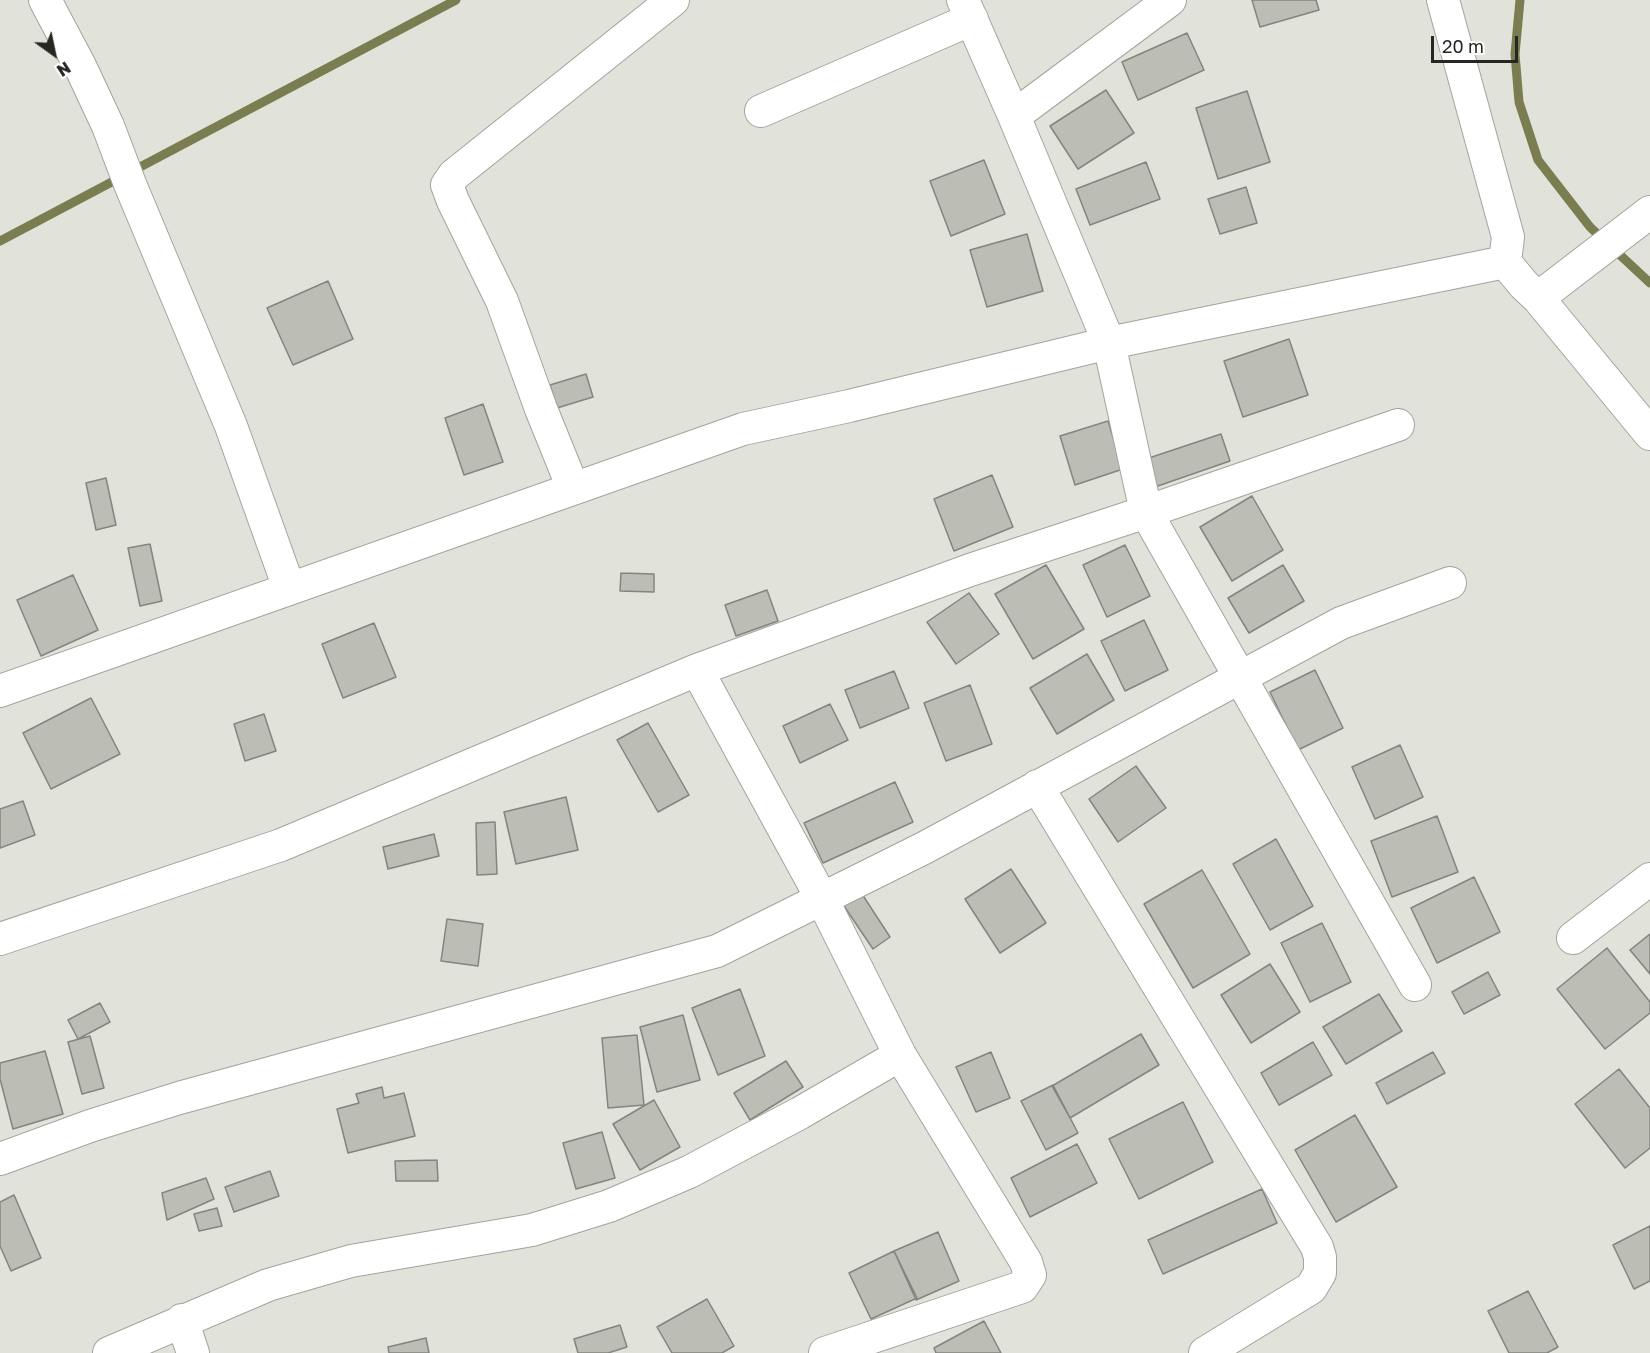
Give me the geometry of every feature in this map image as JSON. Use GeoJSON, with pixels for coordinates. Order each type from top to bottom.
{"type":"FeatureCollection","features":[{"type":"Feature","properties":{"kind":"street"},"geometry":{"type":"LineString","coordinates":[[45,0],[108,126],[231,426],[289,588]]}},
{"type":"Feature","properties":{"kind":"street"},"geometry":{"type":"LineString","coordinates":[[573,488],[541,410],[502,301],[447,185],[454,175],[673,0]]}},
{"type":"Feature","properties":{"kind":"street"},"geometry":{"type":"LineString","coordinates":[[1014,116],[1170,0]]}},
{"type":"Feature","properties":{"kind":"street"},"geometry":{"type":"LineString","coordinates":[[1443,0],[1508,237],[1505,262],[1524,285],[1539,298],[1650,434]]}},
{"type":"Feature","properties":{"kind":"street"},"geometry":{"type":"LineString","coordinates":[[761,111],[967,9],[1109,343],[1146,512],[1415,985]]}},
{"type":"Feature","properties":{"kind":"street"},"geometry":{"type":"LineString","coordinates":[[1539,298],[1650,212]]}},
{"type":"Feature","properties":{"kind":"street"},"geometry":{"type":"LineString","coordinates":[[0,691],[743,429],[849,406],[1109,343],[1505,262]]}},
{"type":"Feature","properties":{"kind":"street"},"geometry":{"type":"LineString","coordinates":[[0,939],[281,845],[697,670],[970,570],[1398,425]]}},
{"type":"Feature","properties":{"kind":"street"},"geometry":{"type":"LineString","coordinates":[[0,1159],[90,1126],[179,1098],[717,951],[924,848],[1341,623],[1450,583]]}},
{"type":"Feature","properties":{"kind":"street"},"geometry":{"type":"LineString","coordinates":[[697,670],[822,899],[900,1055],[1026,1262],[1030,1275],[1022,1287],[825,1353]]}},
{"type":"Feature","properties":{"kind":"street"},"geometry":{"type":"LineString","coordinates":[[1037,786],[1317,1247],[1320,1257],[1320,1273],[1311,1288],[1205,1353]]}},
{"type":"Feature","properties":{"kind":"street"},"geometry":{"type":"LineString","coordinates":[[1573,938],[1650,879]]}},
{"type":"Feature","properties":{"kind":"street"},"geometry":{"type":"LineString","coordinates":[[109,1353],[268,1285],[351,1261],[532,1230],[609,1206],[690,1172],[800,1113],[900,1055]]}},
{"type":"Feature","properties":{"kind":"street"},"geometry":{"type":"LineString","coordinates":[[182,1320],[193,1353]]}},
{"type":"Feature","properties":{"kind":"building"},"geometry":{"type":"Polygon","coordinates":[[[1252,0],[1316,0],[1319,10],[1260,27],[1252,0]]]}},
{"type":"Feature","properties":{"kind":"building"},"geometry":{"type":"Polygon","coordinates":[[[1187,33],[1204,70],[1138,100],[1122,62],[1187,33]]]}},
{"type":"Feature","properties":{"kind":"building"},"geometry":{"type":"Polygon","coordinates":[[[1106,90],[1134,133],[1078,169],[1050,126],[1106,90]]]}},
{"type":"Feature","properties":{"kind":"building"},"geometry":{"type":"Polygon","coordinates":[[[1247,91],[1270,162],[1218,179],[1196,108],[1247,91]]]}},
{"type":"Feature","properties":{"kind":"building"},"geometry":{"type":"Polygon","coordinates":[[[984,160],[1005,214],[951,236],[930,181],[984,160]]]}},
{"type":"Feature","properties":{"kind":"building"},"geometry":{"type":"Polygon","coordinates":[[[1146,162],[1160,199],[1090,225],[1076,189],[1146,162]]]}},
{"type":"Feature","properties":{"kind":"building"},"geometry":{"type":"Polygon","coordinates":[[[1246,187],[1257,223],[1220,234],[1208,199],[1246,187]]]}},
{"type":"Feature","properties":{"kind":"building"},"geometry":{"type":"Polygon","coordinates":[[[1027,234],[1043,291],[987,307],[970,250],[1027,234]]]}},
{"type":"Feature","properties":{"kind":"building"},"geometry":{"type":"Polygon","coordinates":[[[328,281],[353,339],[293,365],[267,308],[328,281]]]}},
{"type":"Feature","properties":{"kind":"building"},"geometry":{"type":"Polygon","coordinates":[[[1289,339],[1308,395],[1243,417],[1224,361],[1289,339]]]}},
{"type":"Feature","properties":{"kind":"building"},"geometry":{"type":"Polygon","coordinates":[[[586,374],[593,397],[557,408],[550,385],[586,374]]]}},
{"type":"Feature","properties":{"kind":"building"},"geometry":{"type":"Polygon","coordinates":[[[483,404],[503,462],[464,475],[445,418],[483,404]]]}},
{"type":"Feature","properties":{"kind":"building"},"geometry":{"type":"Polygon","coordinates":[[[1108,421],[1123,469],[1075,485],[1060,436],[1108,421]]]}},
{"type":"Feature","properties":{"kind":"building"},"geometry":{"type":"Polygon","coordinates":[[[1221,434],[1230,461],[1155,487],[1146,459],[1221,434]]]}},
{"type":"Feature","properties":{"kind":"building"},"geometry":{"type":"Polygon","coordinates":[[[992,475],[1013,527],[954,551],[934,499],[992,475]]]}},
{"type":"Feature","properties":{"kind":"building"},"geometry":{"type":"Polygon","coordinates":[[[106,478],[116,525],[96,530],[86,483],[106,478]]]}},
{"type":"Feature","properties":{"kind":"building"},"geometry":{"type":"Polygon","coordinates":[[[1252,496],[1283,550],[1232,581],[1200,527],[1252,496]]]}},
{"type":"Feature","properties":{"kind":"building"},"geometry":{"type":"Polygon","coordinates":[[[150,544],[162,601],[140,606],[128,548],[150,544]]]}},
{"type":"Feature","properties":{"kind":"building"},"geometry":{"type":"Polygon","coordinates":[[[1125,545],[1150,596],[1107,617],[1083,565],[1125,545]]]}},
{"type":"Feature","properties":{"kind":"building"},"geometry":{"type":"Polygon","coordinates":[[[1046,565],[1084,629],[1033,659],[995,594],[1046,565]]]}},
{"type":"Feature","properties":{"kind":"building"},"geometry":{"type":"Polygon","coordinates":[[[1283,565],[1304,601],[1249,633],[1228,598],[1283,565]]]}},
{"type":"Feature","properties":{"kind":"building"},"geometry":{"type":"Polygon","coordinates":[[[621,573],[654,574],[654,592],[620,591],[621,573]]]}},
{"type":"Feature","properties":{"kind":"building"},"geometry":{"type":"Polygon","coordinates":[[[73,575],[98,630],[41,656],[17,600],[73,575]]]}},
{"type":"Feature","properties":{"kind":"building"},"geometry":{"type":"Polygon","coordinates":[[[767,590],[778,621],[736,636],[725,605],[767,590]]]}},
{"type":"Feature","properties":{"kind":"building"},"geometry":{"type":"Polygon","coordinates":[[[969,593],[999,634],[956,664],[927,622],[969,593]]]}},
{"type":"Feature","properties":{"kind":"building"},"geometry":{"type":"Polygon","coordinates":[[[1144,620],[1168,670],[1125,691],[1101,641],[1144,620]]]}},
{"type":"Feature","properties":{"kind":"building"},"geometry":{"type":"Polygon","coordinates":[[[374,623],[396,677],[343,698],[322,644],[374,623]]]}},
{"type":"Feature","properties":{"kind":"building"},"geometry":{"type":"Polygon","coordinates":[[[1087,654],[1114,700],[1057,734],[1030,688],[1087,654]]]}},
{"type":"Feature","properties":{"kind":"building"},"geometry":{"type":"Polygon","coordinates":[[[1315,670],[1343,728],[1298,750],[1270,692],[1315,670]]]}},
{"type":"Feature","properties":{"kind":"building"},"geometry":{"type":"Polygon","coordinates":[[[894,671],[909,708],[860,728],[845,690],[894,671]]]}},
{"type":"Feature","properties":{"kind":"building"},"geometry":{"type":"Polygon","coordinates":[[[970,685],[992,744],[946,761],[924,703],[970,685]]]}},
{"type":"Feature","properties":{"kind":"building"},"geometry":{"type":"Polygon","coordinates":[[[91,698],[120,754],[51,789],[23,733],[91,698]]]}},
{"type":"Feature","properties":{"kind":"building"},"geometry":{"type":"Polygon","coordinates":[[[830,704],[848,740],[800,763],[783,726],[830,704]]]}},
{"type":"Feature","properties":{"kind":"building"},"geometry":{"type":"Polygon","coordinates":[[[264,714],[276,751],[245,761],[234,724],[264,714]]]}},
{"type":"Feature","properties":{"kind":"building"},"geometry":{"type":"Polygon","coordinates":[[[648,723],[689,795],[658,812],[617,740],[648,723]]]}},
{"type":"Feature","properties":{"kind":"building"},"geometry":{"type":"Polygon","coordinates":[[[1400,745],[1423,797],[1375,819],[1352,767],[1400,745]]]}},
{"type":"Feature","properties":{"kind":"building"},"geometry":{"type":"Polygon","coordinates":[[[1136,766],[1166,808],[1118,842],[1089,799],[1136,766]]]}},
{"type":"Feature","properties":{"kind":"building"},"geometry":{"type":"Polygon","coordinates":[[[895,782],[913,822],[823,863],[804,823],[895,782]]]}},
{"type":"Feature","properties":{"kind":"building"},"geometry":{"type":"Polygon","coordinates":[[[566,797],[578,850],[516,864],[504,812],[566,797]]]}},
{"type":"Feature","properties":{"kind":"building"},"geometry":{"type":"Polygon","coordinates":[[[23,801],[35,835],[0,848],[0,809],[23,801]]]}},
{"type":"Feature","properties":{"kind":"building"},"geometry":{"type":"Polygon","coordinates":[[[1437,816],[1458,872],[1392,897],[1371,841],[1437,816]]]}},
{"type":"Feature","properties":{"kind":"building"},"geometry":{"type":"Polygon","coordinates":[[[495,822],[497,874],[477,875],[476,823],[495,822]]]}},
{"type":"Feature","properties":{"kind":"building"},"geometry":{"type":"Polygon","coordinates":[[[434,834],[439,856],[388,869],[383,847],[434,834]]]}},
{"type":"Feature","properties":{"kind":"building"},"geometry":{"type":"Polygon","coordinates":[[[1276,839],[1313,906],[1270,930],[1233,864],[1276,839]]]}},
{"type":"Feature","properties":{"kind":"building"},"geometry":{"type":"Polygon","coordinates":[[[1011,869],[1046,923],[1000,953],[965,899],[1011,869]]]}},
{"type":"Feature","properties":{"kind":"building"},"geometry":{"type":"Polygon","coordinates":[[[1202,870],[1250,954],[1193,988],[1144,904],[1202,870]]]}},
{"type":"Feature","properties":{"kind":"building"},"geometry":{"type":"Polygon","coordinates":[[[1474,877],[1500,932],[1437,963],[1411,908],[1474,877]]]}},
{"type":"Feature","properties":{"kind":"building"},"geometry":{"type":"Polygon","coordinates":[[[862,894],[890,937],[873,949],[844,906],[862,894]]]}},
{"type":"Feature","properties":{"kind":"building"},"geometry":{"type":"Polygon","coordinates":[[[447,919],[483,924],[478,966],[441,961],[447,919]]]}},
{"type":"Feature","properties":{"kind":"building"},"geometry":{"type":"Polygon","coordinates":[[[1322,923],[1351,982],[1310,1002],[1281,943],[1322,923]]]}},
{"type":"Feature","properties":{"kind":"building"},"geometry":{"type":"Polygon","coordinates":[[[1650,934],[1650,974],[1630,950],[1650,934]]]}},
{"type":"Feature","properties":{"kind":"building"},"geometry":{"type":"Polygon","coordinates":[[[1607,948],[1650,1002],[1650,1013],[1605,1049],[1557,989],[1607,948]]]}},
{"type":"Feature","properties":{"kind":"building"},"geometry":{"type":"Polygon","coordinates":[[[1270,964],[1300,1012],[1251,1043],[1221,995],[1270,964]]]}},
{"type":"Feature","properties":{"kind":"building"},"geometry":{"type":"Polygon","coordinates":[[[1488,972],[1500,995],[1464,1014],[1452,992],[1488,972]]]}},
{"type":"Feature","properties":{"kind":"building"},"geometry":{"type":"Polygon","coordinates":[[[740,989],[765,1056],[718,1075],[692,1008],[740,989]]]}},
{"type":"Feature","properties":{"kind":"building"},"geometry":{"type":"Polygon","coordinates":[[[1379,994],[1402,1031],[1346,1064],[1323,1027],[1379,994]]]}},
{"type":"Feature","properties":{"kind":"building"},"geometry":{"type":"Polygon","coordinates":[[[100,1003],[110,1022],[78,1039],[68,1020],[100,1003]]]}},
{"type":"Feature","properties":{"kind":"building"},"geometry":{"type":"Polygon","coordinates":[[[683,1015],[700,1080],[657,1092],[640,1027],[683,1015]]]}},
{"type":"Feature","properties":{"kind":"building"},"geometry":{"type":"Polygon","coordinates":[[[1141,1034],[1159,1065],[1070,1118],[1052,1086],[1141,1034]]]}},
{"type":"Feature","properties":{"kind":"building"},"geometry":{"type":"Polygon","coordinates":[[[637,1035],[644,1105],[608,1108],[602,1038],[637,1035]]]}},
{"type":"Feature","properties":{"kind":"building"},"geometry":{"type":"Polygon","coordinates":[[[90,1036],[104,1088],[82,1094],[68,1042],[90,1036]]]}},
{"type":"Feature","properties":{"kind":"building"},"geometry":{"type":"Polygon","coordinates":[[[1313,1042],[1332,1075],[1279,1105],[1261,1073],[1313,1042]]]}},
{"type":"Feature","properties":{"kind":"building"},"geometry":{"type":"Polygon","coordinates":[[[45,1051],[63,1114],[13,1129],[0,1079],[0,1063],[45,1051]]]}},
{"type":"Feature","properties":{"kind":"building"},"geometry":{"type":"Polygon","coordinates":[[[991,1052],[1010,1098],[976,1112],[956,1067],[991,1052]]]}},
{"type":"Feature","properties":{"kind":"building"},"geometry":{"type":"Polygon","coordinates":[[[1433,1052],[1445,1073],[1387,1104],[1376,1083],[1433,1052]]]}},
{"type":"Feature","properties":{"kind":"building"},"geometry":{"type":"Polygon","coordinates":[[[786,1061],[803,1087],[750,1120],[734,1093],[786,1061]]]}},
{"type":"Feature","properties":{"kind":"building"},"geometry":{"type":"Polygon","coordinates":[[[1619,1069],[1650,1108],[1650,1148],[1625,1168],[1575,1104],[1619,1069]]]}},
{"type":"Feature","properties":{"kind":"building"},"geometry":{"type":"Polygon","coordinates":[[[1053,1085],[1078,1133],[1046,1150],[1021,1101],[1053,1085]]]}},
{"type":"Feature","properties":{"kind":"building"},"geometry":{"type":"Polygon","coordinates":[[[382,1087],[384,1098],[404,1093],[415,1136],[348,1153],[337,1109],[359,1103],[356,1094],[382,1087]]]}},
{"type":"Feature","properties":{"kind":"building"},"geometry":{"type":"Polygon","coordinates":[[[654,1100],[680,1147],[640,1170],[613,1124],[654,1100]]]}},
{"type":"Feature","properties":{"kind":"building"},"geometry":{"type":"Polygon","coordinates":[[[1183,1102],[1213,1162],[1139,1199],[1109,1139],[1183,1102]]]}},
{"type":"Feature","properties":{"kind":"building"},"geometry":{"type":"Polygon","coordinates":[[[1355,1115],[1397,1187],[1336,1222],[1295,1150],[1355,1115]]]}},
{"type":"Feature","properties":{"kind":"building"},"geometry":{"type":"Polygon","coordinates":[[[602,1132],[615,1178],[576,1189],[563,1143],[602,1132]]]}},
{"type":"Feature","properties":{"kind":"building"},"geometry":{"type":"Polygon","coordinates":[[[1077,1144],[1097,1183],[1030,1217],[1011,1178],[1077,1144]]]}},
{"type":"Feature","properties":{"kind":"building"},"geometry":{"type":"Polygon","coordinates":[[[437,1160],[438,1181],[396,1181],[395,1161],[437,1160]]]}},
{"type":"Feature","properties":{"kind":"building"},"geometry":{"type":"Polygon","coordinates":[[[270,1171],[279,1196],[234,1212],[225,1187],[270,1171]]]}},
{"type":"Feature","properties":{"kind":"building"},"geometry":{"type":"Polygon","coordinates":[[[206,1178],[214,1199],[167,1220],[162,1193],[206,1178]]]}},
{"type":"Feature","properties":{"kind":"building"},"geometry":{"type":"Polygon","coordinates":[[[1262,1189],[1277,1223],[1163,1274],[1148,1240],[1262,1189]]]}},
{"type":"Feature","properties":{"kind":"building"},"geometry":{"type":"Polygon","coordinates":[[[14,1195],[41,1258],[11,1271],[0,1246],[0,1202],[14,1195]]]}},
{"type":"Feature","properties":{"kind":"building"},"geometry":{"type":"Polygon","coordinates":[[[217,1208],[222,1226],[199,1231],[194,1214],[217,1208]]]}},
{"type":"Feature","properties":{"kind":"building"},"geometry":{"type":"Polygon","coordinates":[[[1650,1226],[1650,1281],[1634,1289],[1613,1245],[1650,1226]]]}},
{"type":"Feature","properties":{"kind":"building"},"geometry":{"type":"Polygon","coordinates":[[[938,1232],[959,1281],[916,1300],[894,1251],[938,1232]]]}},
{"type":"Feature","properties":{"kind":"building"},"geometry":{"type":"Polygon","coordinates":[[[894,1251],[917,1298],[871,1319],[849,1273],[894,1251]]]}},
{"type":"Feature","properties":{"kind":"building"},"geometry":{"type":"Polygon","coordinates":[[[1528,1291],[1558,1347],[1547,1353],[1509,1353],[1488,1311],[1528,1291]]]}},
{"type":"Feature","properties":{"kind":"building"},"geometry":{"type":"Polygon","coordinates":[[[707,1299],[734,1346],[722,1353],[672,1353],[657,1327],[707,1299]]]}},
{"type":"Feature","properties":{"kind":"building"},"geometry":{"type":"Polygon","coordinates":[[[984,1321],[1001,1353],[936,1353],[934,1348],[984,1321]]]}},
{"type":"Feature","properties":{"kind":"building"},"geometry":{"type":"Polygon","coordinates":[[[620,1325],[627,1347],[608,1353],[578,1353],[574,1339],[620,1325]]]}},
{"type":"Feature","properties":{"kind":"building"},"geometry":{"type":"Polygon","coordinates":[[[426,1338],[429,1353],[389,1353],[388,1347],[426,1338]]]}},
{"type":"Feature","properties":{"kind":"waterway"},"geometry":{"type":"LineString","coordinates":[[0,241],[456,0]]}},
{"type":"Feature","properties":{"kind":"waterway"},"geometry":{"type":"LineString","coordinates":[[1520,0],[1515,54],[1519,102],[1538,160],[1590,227],[1650,283]]}}]}
